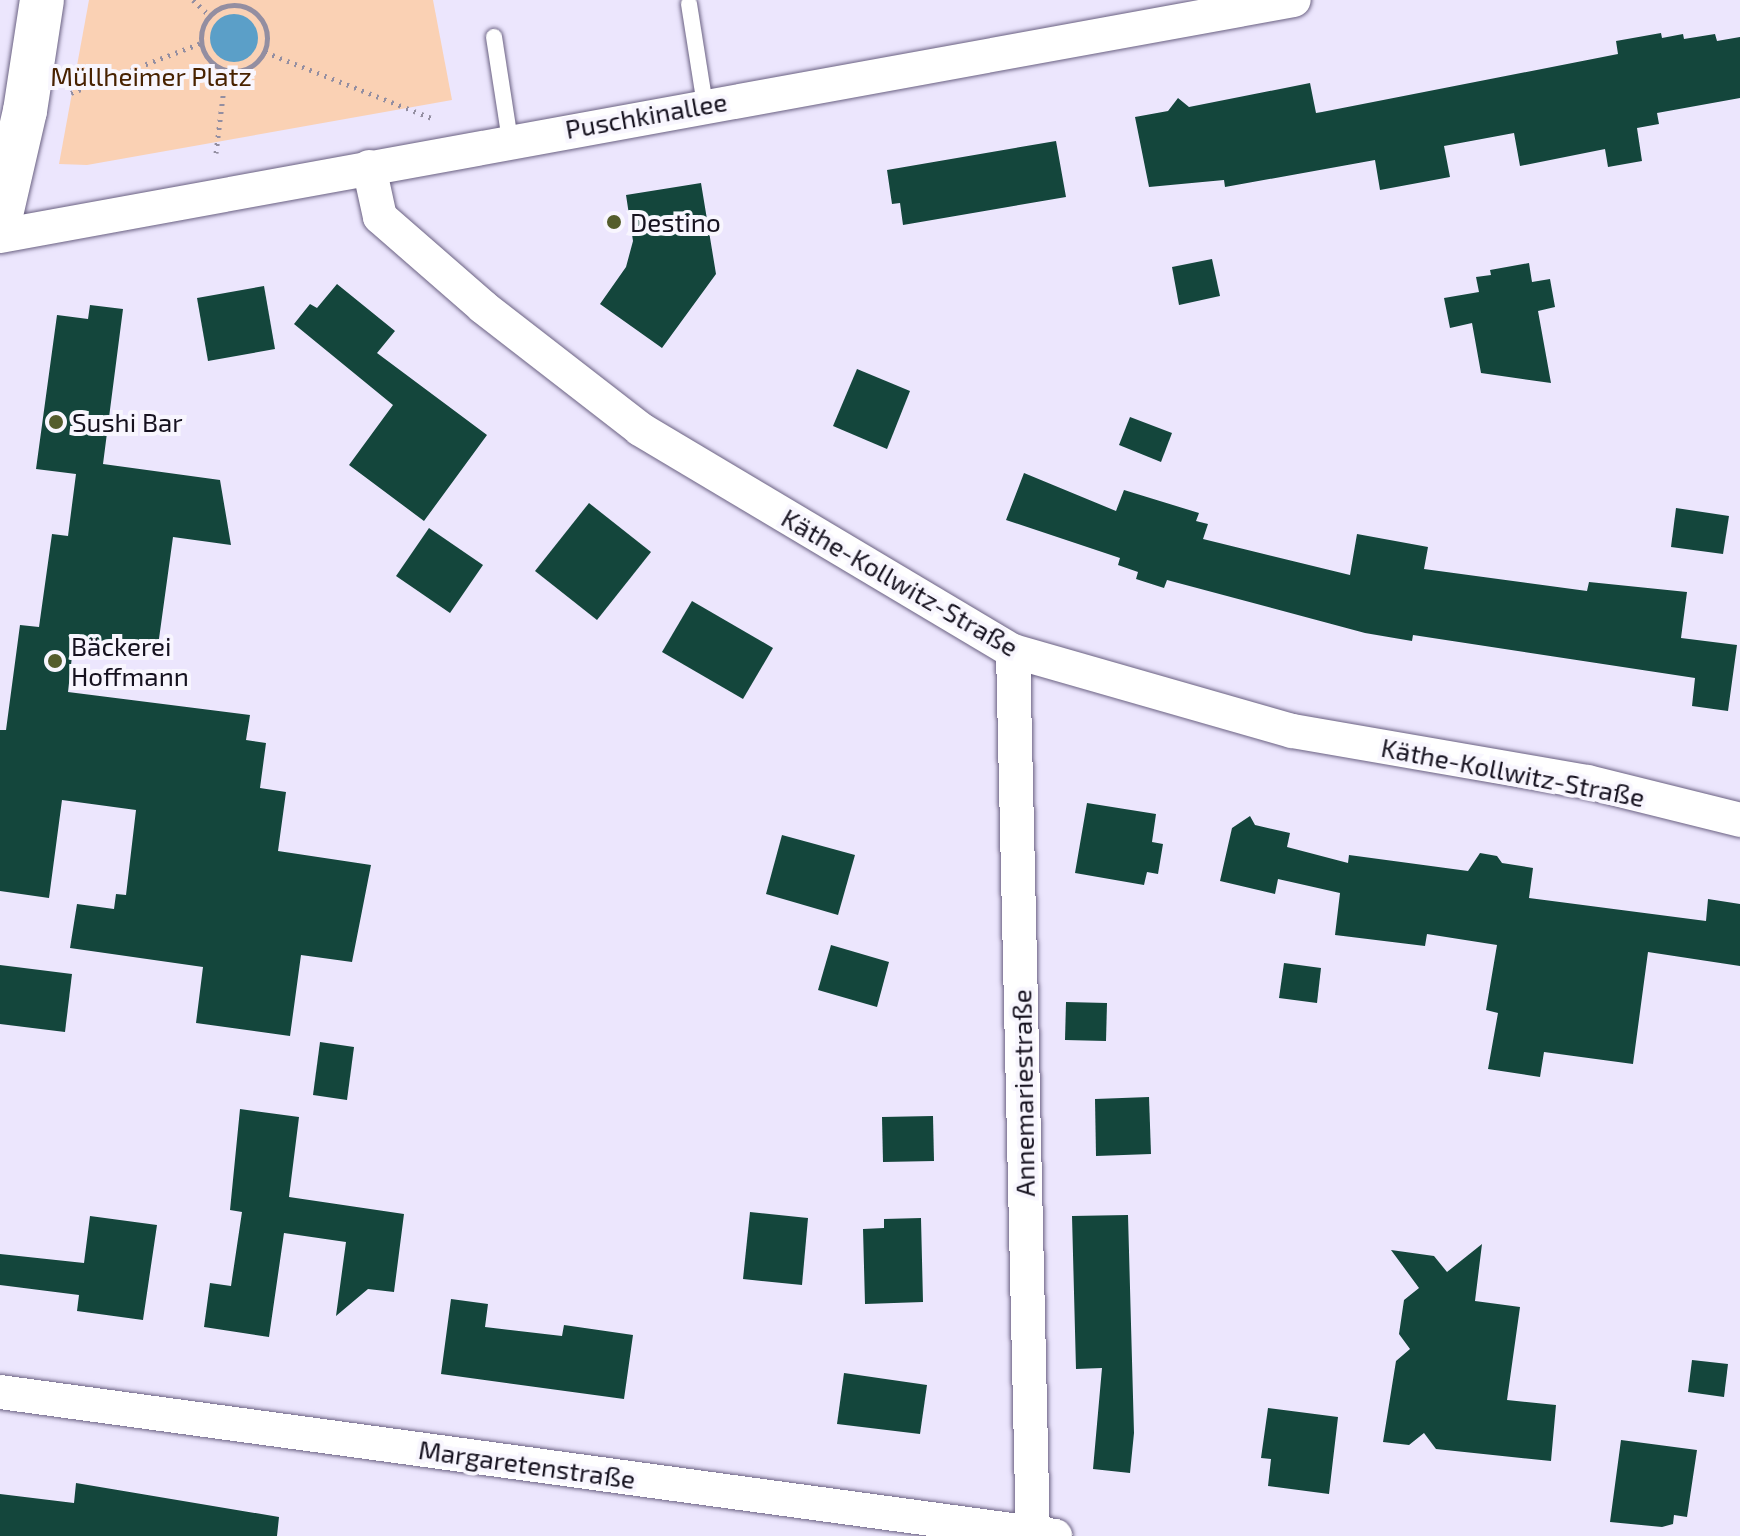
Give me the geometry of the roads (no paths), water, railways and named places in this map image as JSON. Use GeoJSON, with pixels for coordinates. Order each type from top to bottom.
{"type":"FeatureCollection","features":[{"type":"Feature","properties":{"kind":"main road"},"geometry":{"type":"LineString","coordinates":[[0,219],[25,111],[42,0]]}},
{"type":"Feature","properties":{"kind":"street","name":"Puschkinallee"},"geometry":{"type":"LineString","coordinates":[[0,236],[510,140],[1294,0]]}},
{"type":"Feature","properties":{"kind":"street","name":"Käthe-Kollwitz-Straße"},"geometry":{"type":"LineString","coordinates":[[369,167],[380,217],[483,307],[640,429],[1013,651],[1292,731],[1588,782],[1740,820]]}},
{"type":"Feature","properties":{"kind":"street","name":"Annemariestraße"},"geometry":{"type":"LineString","coordinates":[[1013,651],[1040,1535]]}},
{"type":"Feature","properties":{"kind":"street","name":"Margaretenstraße"},"geometry":{"type":"LineString","coordinates":[[0,1392],[1040,1535]]}},
{"type":"Feature","properties":{"kind":"lane"},"geometry":{"type":"LineString","coordinates":[[689,4],[705,105]]}},
{"type":"Feature","properties":{"kind":"lane"},"geometry":{"type":"LineString","coordinates":[[494,37],[510,140]]}},
{"type":"Feature","properties":{"kind":"water"},"geometry":{"type":"Polygon","coordinates":[[[234,14],[251,21],[258,38],[251,55],[234,62],[217,55],[210,38],[217,21],[234,14]]]}},
{"type":"Feature","properties":{"kind":"place","name":"Destino"},"geometry":{"type":"Point","coordinates":[614,222]}},
{"type":"Feature","properties":{"kind":"place","name":"Sushi Bar"},"geometry":{"type":"Point","coordinates":[56,422]}},
{"type":"Feature","properties":{"kind":"place","name":"Bäckerei Hoffmann"},"geometry":{"type":"Point","coordinates":[55,661]}},
{"type":"Feature","properties":{"kind":"park label","name":"Müllheimer Platz"},"geometry":{"type":"Point","coordinates":[151,76]}}]}
